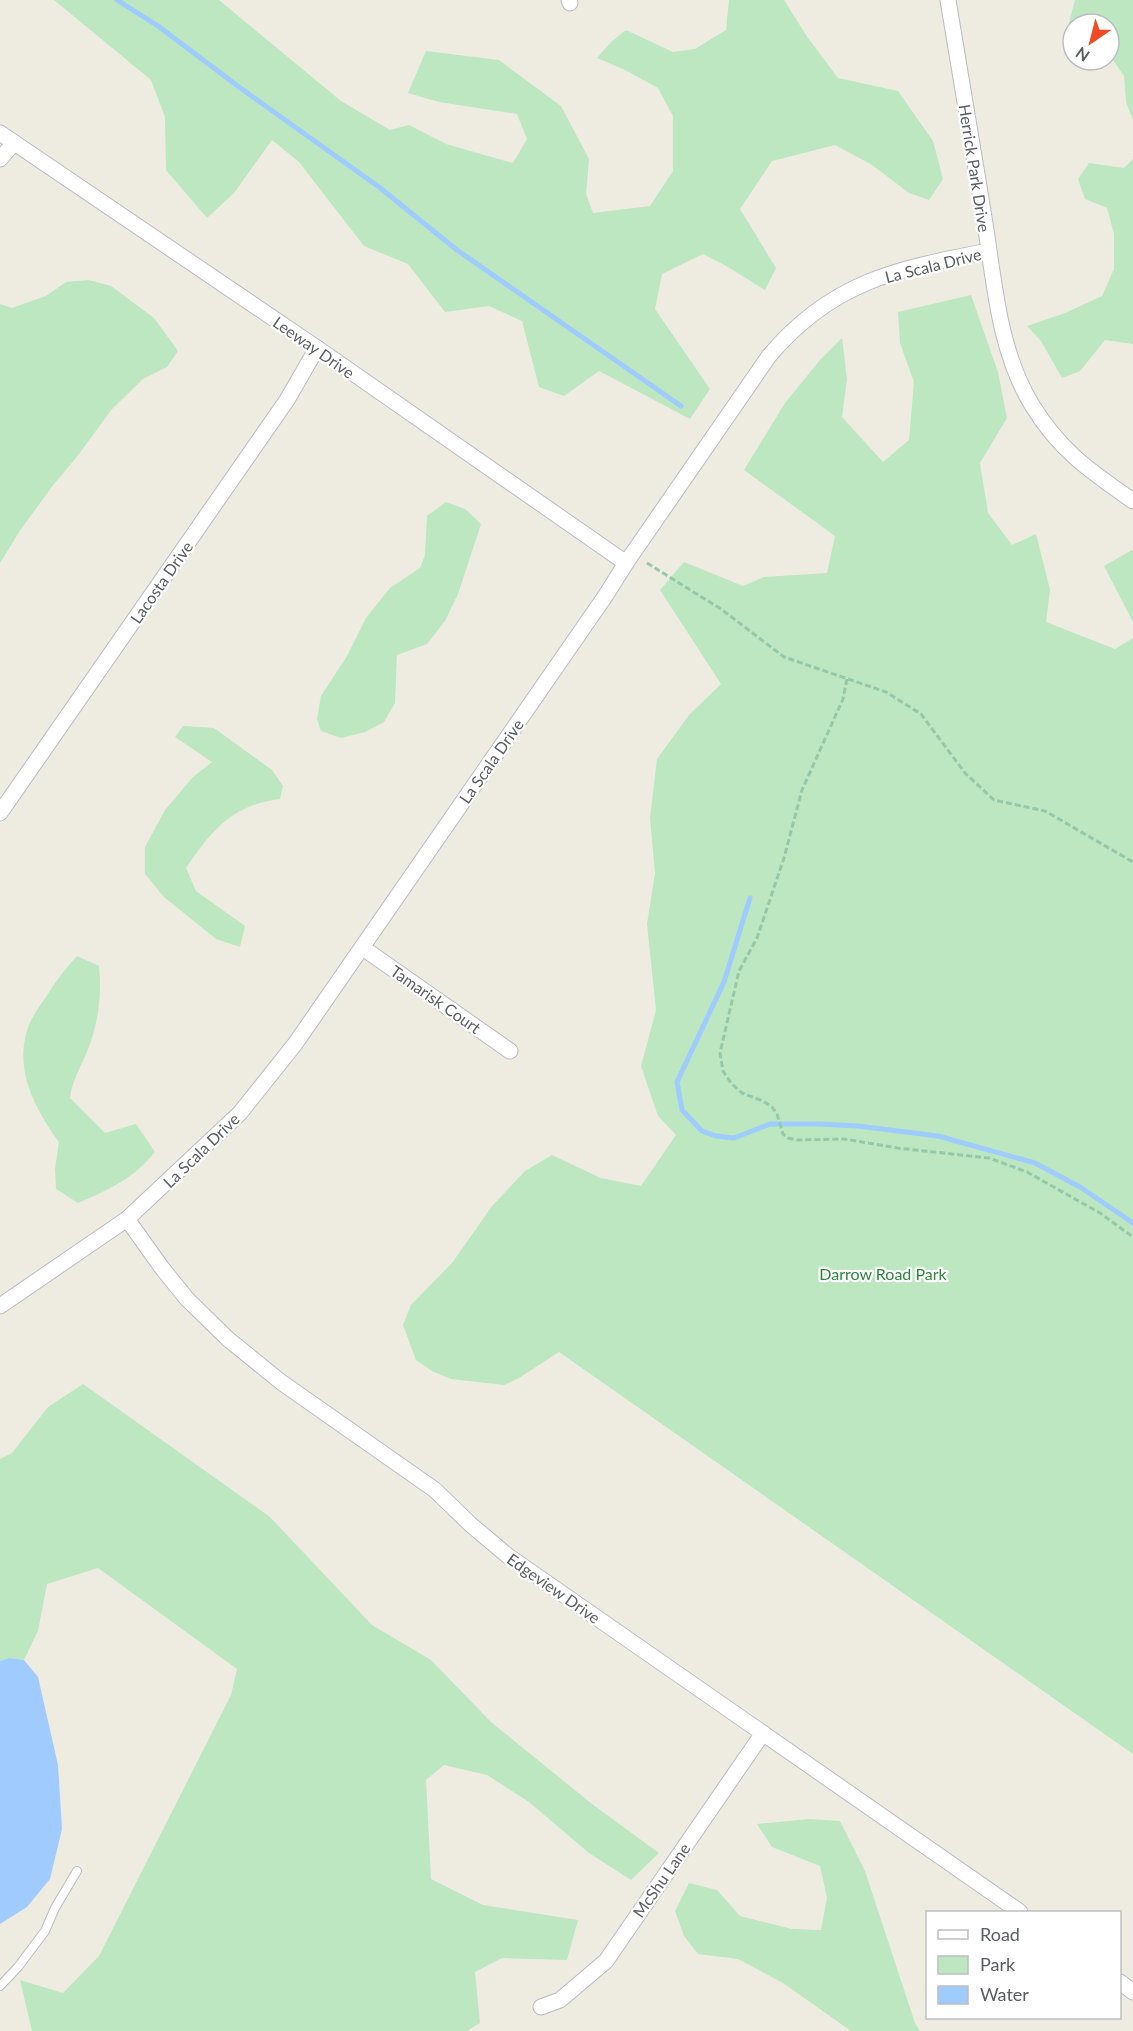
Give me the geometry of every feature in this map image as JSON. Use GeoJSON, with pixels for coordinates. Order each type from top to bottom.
{"type":"FeatureCollection","features":[{"type":"Feature","properties":{"kind":"street","name":"Herrick Park Drive"},"geometry":{"type":"LineString","coordinates":[[948,0],[988,251],[1006,341],[1017,376],[1031,405],[1058,442],[1080,464],[1133,501]]}},
{"type":"Feature","properties":{"kind":"street","name":"Leeway Drive"},"geometry":{"type":"LineString","coordinates":[[0,133],[629,559]]}},
{"type":"Feature","properties":{"kind":"street"},"geometry":{"type":"LineString","coordinates":[[0,159],[14,142]]}},
{"type":"Feature","properties":{"kind":"street","name":"La Scala Drive"},"geometry":{"type":"LineString","coordinates":[[0,1306],[127,1219],[240,1113],[295,1044],[363,948],[769,356],[786,336],[810,314],[837,296],[885,275],[921,264],[988,251]]}},
{"type":"Feature","properties":{"kind":"street","name":"Lacosta Drive"},"geometry":{"type":"LineString","coordinates":[[0,813],[287,400],[316,348]]}},
{"type":"Feature","properties":{"kind":"street","name":"Tamarisk Court"},"geometry":{"type":"LineString","coordinates":[[363,948],[510,1051]]}},
{"type":"Feature","properties":{"kind":"street","name":"Edgeview Drive"},"geometry":{"type":"LineString","coordinates":[[127,1219],[187,1299],[254,1361],[281,1382],[435,1490],[508,1556],[1019,1911]]}},
{"type":"Feature","properties":{"kind":"street","name":"McShu Lane"},"geometry":{"type":"LineString","coordinates":[[540,2007],[560,2000],[606,1961],[763,1733]]}},
{"type":"Feature","properties":{"kind":"lane"},"geometry":{"type":"LineString","coordinates":[[0,1986],[18,1967],[45,1931],[55,1908],[77,1871]]}},
{"type":"Feature","properties":{"kind":"path"},"geometry":{"type":"LineString","coordinates":[[629,559],[721,609],[784,657],[886,692],[921,714],[965,773],[994,800],[1045,811],[1133,862]]}},
{"type":"Feature","properties":{"kind":"path"},"geometry":{"type":"LineString","coordinates":[[847,679],[843,699],[802,790],[784,858],[757,938],[739,970],[720,1053],[723,1071],[742,1093],[772,1107],[777,1114],[783,1134],[788,1138],[797,1140],[844,1139],[897,1148],[989,1158],[1027,1172],[1100,1214],[1133,1237]]}},
{"type":"Feature","properties":{"kind":"green space"},"geometry":{"type":"Polygon","coordinates":[[[54,0],[219,0],[341,101],[390,130],[409,125],[446,144],[513,163],[527,139],[517,114],[439,102],[408,93],[426,51],[499,60],[561,106],[589,159],[586,194],[593,213],[650,206],[673,171],[673,116],[658,88],[597,58],[611,42],[626,30],[673,52],[695,49],[726,30],[729,0],[784,0],[808,38],[838,78],[898,91],[933,141],[943,179],[929,200],[909,193],[872,165],[835,145],[772,161],[740,209],[776,268],[765,290],[703,254],[662,274],[655,309],[710,389],[690,419],[599,371],[564,396],[539,387],[522,321],[489,306],[445,312],[408,264],[364,246],[299,162],[272,140],[234,193],[207,218],[166,170],[165,117],[151,80],[54,0]]]}},
{"type":"Feature","properties":{"kind":"green space"},"geometry":{"type":"Polygon","coordinates":[[[1075,0],[1133,0],[1133,120],[1126,102],[1124,76],[1121,72],[1121,12],[1072,12],[1075,0]]]}},
{"type":"Feature","properties":{"kind":"green space"},"geometry":{"type":"Polygon","coordinates":[[[1133,159],[1133,344],[1105,340],[1080,371],[1062,378],[1041,341],[1027,326],[1065,313],[1102,296],[1114,269],[1114,234],[1107,208],[1085,199],[1078,179],[1089,163],[1124,168],[1133,159]]]}},
{"type":"Feature","properties":{"kind":"green space"},"geometry":{"type":"Polygon","coordinates":[[[89,280],[111,286],[154,318],[178,351],[167,367],[143,379],[112,409],[21,529],[0,563],[0,304],[12,308],[46,296],[66,282],[89,280]]]}},
{"type":"Feature","properties":{"kind":"green space","name":"Darrow Road Park"},"geometry":{"type":"Polygon","coordinates":[[[971,295],[998,372],[1007,418],[980,463],[988,513],[1012,545],[1036,534],[1050,590],[1046,622],[1115,649],[1133,638],[1133,1754],[559,1352],[504,1385],[451,1379],[432,1371],[416,1360],[403,1325],[411,1305],[452,1263],[492,1206],[525,1171],[552,1155],[601,1178],[641,1186],[676,1135],[658,1116],[641,1066],[656,1010],[647,924],[655,873],[650,818],[657,759],[689,715],[721,684],[660,590],[684,562],[743,586],[764,577],[827,573],[835,536],[744,470],[785,403],[820,360],[842,338],[847,379],[842,417],[883,462],[909,440],[914,382],[900,343],[898,312],[971,295]]]}},
{"type":"Feature","properties":{"kind":"green space"},"geometry":{"type":"Polygon","coordinates":[[[446,502],[465,509],[481,524],[458,594],[445,621],[427,644],[397,655],[395,703],[384,722],[365,732],[341,738],[321,731],[317,719],[321,696],[347,656],[366,618],[390,588],[420,568],[425,555],[427,516],[446,502]]]}},
{"type":"Feature","properties":{"kind":"green space"},"geometry":{"type":"Polygon","coordinates":[[[1133,551],[1133,622],[1104,566],[1133,551]]]}},
{"type":"Feature","properties":{"kind":"green space"},"geometry":{"type":"Polygon","coordinates":[[[183,726],[214,728],[272,770],[283,786],[280,799],[249,807],[236,813],[225,822],[205,842],[186,868],[196,891],[245,926],[240,947],[216,939],[164,897],[145,874],[145,847],[165,810],[193,777],[212,762],[175,737],[183,726]]]}},
{"type":"Feature","properties":{"kind":"green space"},"geometry":{"type":"Polygon","coordinates":[[[77,956],[99,966],[100,988],[94,1033],[74,1081],[70,1098],[105,1133],[136,1124],[155,1152],[138,1169],[111,1188],[78,1203],[56,1189],[55,1169],[59,1142],[30,1091],[24,1063],[27,1029],[57,981],[77,956]]]}},
{"type":"Feature","properties":{"kind":"green space"},"geometry":{"type":"Polygon","coordinates":[[[83,1384],[270,1517],[372,1625],[431,1660],[491,1722],[592,1804],[659,1853],[631,1880],[589,1853],[529,1802],[487,1775],[444,1765],[426,1780],[431,1879],[483,1905],[578,1920],[567,1960],[502,1958],[475,1972],[480,2023],[467,2031],[32,2031],[20,1980],[63,1993],[99,1956],[231,1695],[237,1669],[98,1568],[47,1584],[38,1631],[24,1660],[9,1658],[0,1661],[0,1459],[12,1453],[48,1407],[83,1384]]]}},
{"type":"Feature","properties":{"kind":"green space"},"geometry":{"type":"Polygon","coordinates":[[[810,1819],[840,1821],[865,1871],[915,2023],[920,2031],[851,2031],[783,1983],[738,1959],[698,1954],[684,1936],[675,1911],[689,1883],[717,1890],[740,1916],[792,1929],[821,1930],[827,1898],[820,1866],[772,1847],[757,1824],[810,1819]]]}},
{"type":"Feature","properties":{"kind":"water"},"geometry":{"type":"Polygon","coordinates":[[[9,1658],[24,1660],[38,1677],[58,1765],[62,1829],[50,1879],[27,1907],[0,1924],[0,1661],[9,1658]]]}},
{"type":"Feature","properties":{"kind":"waterway"},"geometry":{"type":"LineString","coordinates":[[117,0],[158,26],[379,187],[457,250],[681,406]]}},
{"type":"Feature","properties":{"kind":"waterway"},"geometry":{"type":"LineString","coordinates":[[750,898],[724,982],[677,1082],[682,1110],[702,1131],[716,1136],[734,1138],[770,1124],[820,1124],[858,1126],[938,1136],[1035,1163],[1080,1187],[1133,1223]]}}]}
